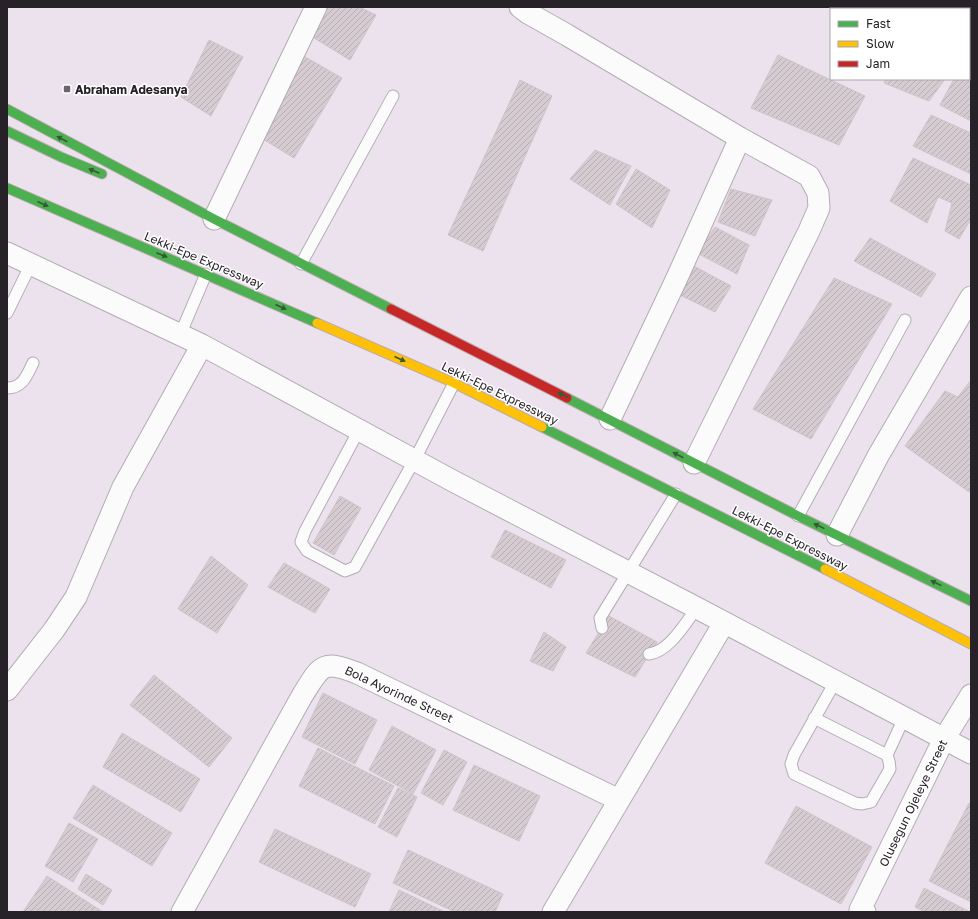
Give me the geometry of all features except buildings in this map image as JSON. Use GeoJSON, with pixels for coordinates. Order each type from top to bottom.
{"type":"FeatureCollection","features":[{"type":"Feature","properties":{"kind":"highway","name":"Lekki-Epe Expressway"},"geometry":{"type":"LineString","coordinates":[[7,110],[301,264],[610,419],[798,516],[971,600]]}},
{"type":"Feature","properties":{"kind":"highway"},"geometry":{"type":"LineString","coordinates":[[7,131],[111,177],[146,183]]}},
{"type":"Feature","properties":{"kind":"highway","name":"Lekki-Epe Expressway"},"geometry":{"type":"LineString","coordinates":[[7,188],[454,383],[777,544],[971,644]]}},
{"type":"Feature","properties":{"kind":"street"},"geometry":{"type":"LineString","coordinates":[[214,219],[316,7]]}},
{"type":"Feature","properties":{"kind":"street"},"geometry":{"type":"LineString","coordinates":[[520,7],[740,138],[809,176],[818,193],[819,208],[694,463]]}},
{"type":"Feature","properties":{"kind":"street"},"geometry":{"type":"LineString","coordinates":[[610,419],[676,280],[740,138]]}},
{"type":"Feature","properties":{"kind":"street"},"geometry":{"type":"LineString","coordinates":[[7,253],[202,345],[359,430],[971,753]]}},
{"type":"Feature","properties":{"kind":"street"},"geometry":{"type":"LineString","coordinates":[[837,535],[878,456],[971,297]]}},
{"type":"Feature","properties":{"kind":"street"},"geometry":{"type":"LineString","coordinates":[[7,690],[54,630],[76,597],[123,486],[202,345]]}},
{"type":"Feature","properties":{"kind":"street"},"geometry":{"type":"LineString","coordinates":[[553,912],[724,623]]}},
{"type":"Feature","properties":{"kind":"street","name":"Bola Ayorinde Street"},"geometry":{"type":"LineString","coordinates":[[182,912],[302,696],[318,672],[328,666],[341,667],[357,674],[619,800]]}},
{"type":"Feature","properties":{"kind":"street","name":"Olusegun Ojeleye Street"},"geometry":{"type":"LineString","coordinates":[[861,911],[944,739],[971,695]]}},
{"type":"Feature","properties":{"kind":"lane"},"geometry":{"type":"LineString","coordinates":[[301,264],[393,96]]}},
{"type":"Feature","properties":{"kind":"lane"},"geometry":{"type":"LineString","coordinates":[[7,313],[31,264]]}},
{"type":"Feature","properties":{"kind":"lane"},"geometry":{"type":"LineString","coordinates":[[180,335],[206,274]]}},
{"type":"Feature","properties":{"kind":"lane"},"geometry":{"type":"LineString","coordinates":[[798,516],[905,320]]}},
{"type":"Feature","properties":{"kind":"lane"},"geometry":{"type":"LineString","coordinates":[[7,388],[12,388],[23,382],[33,363]]}},
{"type":"Feature","properties":{"kind":"lane"},"geometry":{"type":"LineString","coordinates":[[359,430],[305,531],[301,542],[307,551],[345,571],[355,567],[415,459],[454,383]]}},
{"type":"Feature","properties":{"kind":"lane"},"geometry":{"type":"LineString","coordinates":[[602,628],[600,618],[629,573],[676,494]]}},
{"type":"Feature","properties":{"kind":"lane"},"geometry":{"type":"LineString","coordinates":[[650,654],[657,653],[666,647],[697,608]]}},
{"type":"Feature","properties":{"kind":"lane"},"geometry":{"type":"LineString","coordinates":[[814,718],[887,756],[890,769],[871,802],[862,804],[855,803],[794,774],[791,764],[794,755],[814,718],[835,682]]}},
{"type":"Feature","properties":{"kind":"lane"},"geometry":{"type":"LineString","coordinates":[[887,756],[904,718]]}},
{"type":"Feature","properties":{"kind":"traffic: fast"},"geometry":{"type":"LineString","coordinates":[[7,109],[214,219],[391,309]]}},
{"type":"Feature","properties":{"kind":"traffic: fast"},"geometry":{"type":"LineString","coordinates":[[7,131],[61,157],[102,174]]}},
{"type":"Feature","properties":{"kind":"traffic: fast"},"geometry":{"type":"LineString","coordinates":[[7,188],[317,323]]}},
{"type":"Feature","properties":{"kind":"traffic: fast"},"geometry":{"type":"LineString","coordinates":[[567,398],[798,516],[971,601]]}},
{"type":"Feature","properties":{"kind":"traffic: fast"},"geometry":{"type":"LineString","coordinates":[[542,427],[825,569]]}},
{"type":"Feature","properties":{"kind":"traffic: slow"},"geometry":{"type":"LineString","coordinates":[[317,323],[454,383],[542,427]]}},
{"type":"Feature","properties":{"kind":"traffic: slow"},"geometry":{"type":"LineString","coordinates":[[825,569],[971,644]]}},
{"type":"Feature","properties":{"kind":"traffic: jam"},"geometry":{"type":"LineString","coordinates":[[391,309],[567,398]]}},
{"type":"Feature","properties":{"kind":"place","name":"Abraham Adesanya"},"geometry":{"type":"Point","coordinates":[67,89]}}]}
